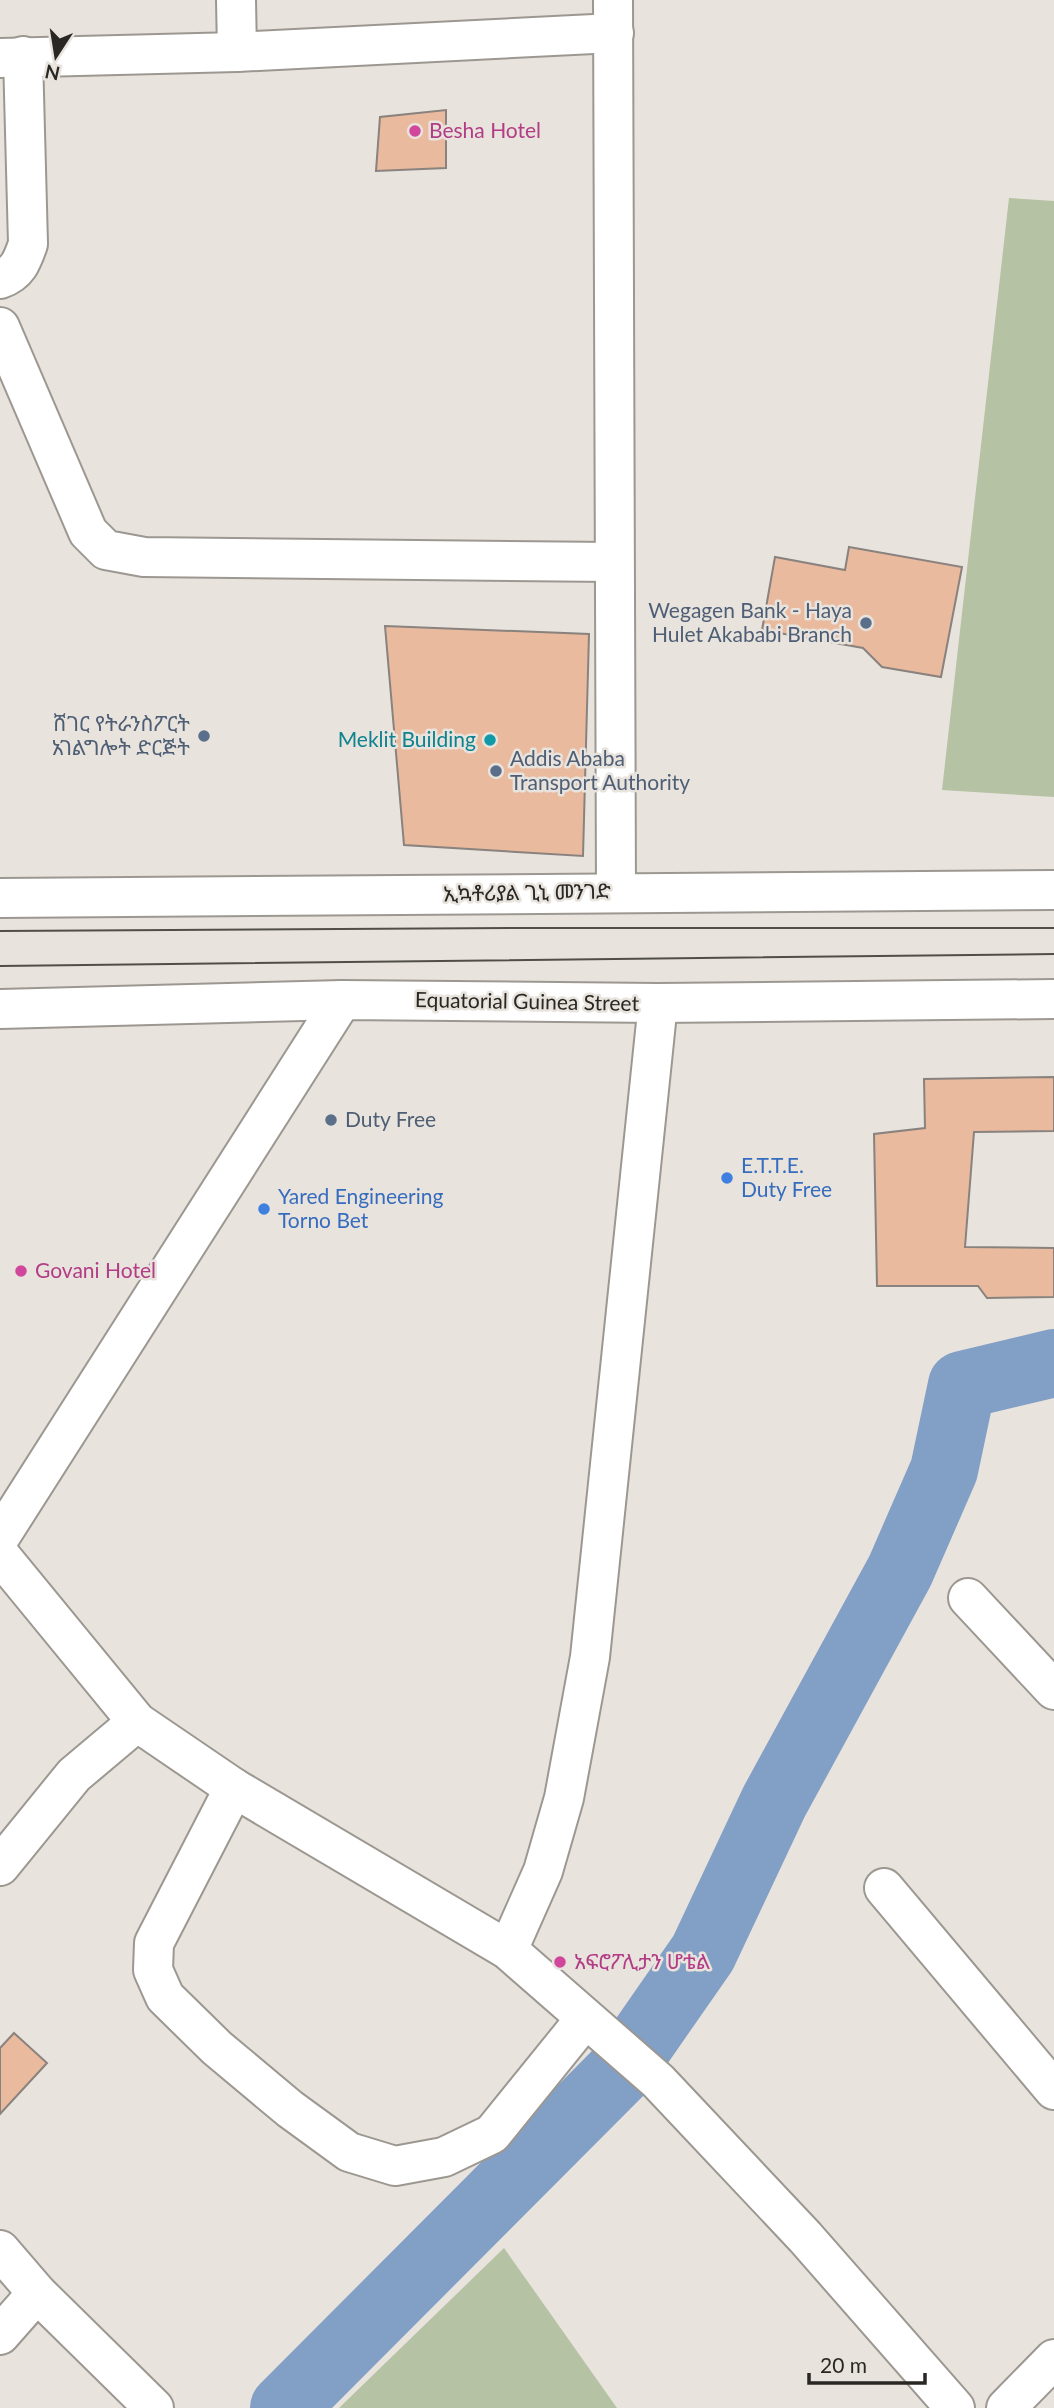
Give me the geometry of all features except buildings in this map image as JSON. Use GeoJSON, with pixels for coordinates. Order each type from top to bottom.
{"type":"FeatureCollection","features":[{"type":"Feature","properties":{"kind":"street"},"geometry":{"type":"LineString","coordinates":[[236,0],[237,52]]}},
{"type":"Feature","properties":{"kind":"street"},"geometry":{"type":"LineString","coordinates":[[0,279],[12,275],[22,262],[28,244],[12,57],[237,52],[614,17],[613,562],[616,892]]}},
{"type":"Feature","properties":{"kind":"street"},"geometry":{"type":"LineString","coordinates":[[0,327],[88,532],[106,551],[144,557],[613,562]]}},
{"type":"Feature","properties":{"kind":"street","name":"ኢኳቶሪያል ጊኒ መንገድ"},"geometry":{"type":"LineString","coordinates":[[0,898],[1054,890]]}},
{"type":"Feature","properties":{"kind":"street","name":"Equatorial Guinea Street"},"geometry":{"type":"LineString","coordinates":[[0,1009],[342,1000],[658,1003],[1054,999]]}},
{"type":"Feature","properties":{"kind":"street"},"geometry":{"type":"LineString","coordinates":[[0,1537],[342,1000]]}},
{"type":"Feature","properties":{"kind":"street"},"geometry":{"type":"LineString","coordinates":[[508,1950],[542,1871],[564,1798],[590,1657],[658,1003]]}},
{"type":"Feature","properties":{"kind":"street"},"geometry":{"type":"LineString","coordinates":[[0,1555],[137,1722],[234,1788],[508,1950],[658,2081],[805,2237],[955,2408]]}},
{"type":"Feature","properties":{"kind":"street"},"geometry":{"type":"LineString","coordinates":[[968,1598],[1054,1690]]}},
{"type":"Feature","properties":{"kind":"street"},"geometry":{"type":"LineString","coordinates":[[0,1866],[74,1775],[137,1722]]}},
{"type":"Feature","properties":{"kind":"street"},"geometry":{"type":"LineString","coordinates":[[234,1788],[154,1943],[153,1970],[165,1997],[217,2048],[290,2109],[349,2152],[395,2166],[444,2157],[492,2134],[598,2029]]}},
{"type":"Feature","properties":{"kind":"street"},"geometry":{"type":"LineString","coordinates":[[884,1888],[1054,2091]]}},
{"type":"Feature","properties":{"kind":"street"},"geometry":{"type":"LineString","coordinates":[[0,2250],[37,2293],[154,2408]]}},
{"type":"Feature","properties":{"kind":"street"},"geometry":{"type":"LineString","coordinates":[[0,2335],[37,2293]]}},
{"type":"Feature","properties":{"kind":"street"},"geometry":{"type":"LineString","coordinates":[[1006,2408],[1054,2359]]}},
{"type":"Feature","properties":{"kind":"green space"},"geometry":{"type":"Polygon","coordinates":[[[1009,198],[1054,201],[1054,797],[942,790],[1009,198]]]}},
{"type":"Feature","properties":{"kind":"green space"},"geometry":{"type":"Polygon","coordinates":[[[504,2248],[617,2408],[339,2408],[504,2248]]]}},
{"type":"Feature","properties":{"kind":"waterway"},"geometry":{"type":"LineString","coordinates":[[284,2408],[623,2068],[703,1953],[774,1802],[900,1571],[944,1470],[962,1385],[1054,1363]]}},
{"type":"Feature","properties":{"kind":"tram line"},"geometry":{"type":"LineString","coordinates":[[0,931],[1054,928]]}},
{"type":"Feature","properties":{"kind":"tram line"},"geometry":{"type":"LineString","coordinates":[[0,966],[1054,954]]}},
{"type":"Feature","properties":{"kind":"place","name":"Besha Hotel"},"geometry":{"type":"Point","coordinates":[415,131]}},
{"type":"Feature","properties":{"kind":"place","name":"Wegagen Bank - Haya Hulet Akababi Branch"},"geometry":{"type":"Point","coordinates":[866,623]}},
{"type":"Feature","properties":{"kind":"place","name":"ሸገር የትራንስፖርት አገልግሎት ድርጅት"},"geometry":{"type":"Point","coordinates":[204,736]}},
{"type":"Feature","properties":{"kind":"place","name":"Meklit Building"},"geometry":{"type":"Point","coordinates":[490,740]}},
{"type":"Feature","properties":{"kind":"place","name":"Addis Ababa Transport Authority"},"geometry":{"type":"Point","coordinates":[496,771]}},
{"type":"Feature","properties":{"kind":"place","name":"Duty Free"},"geometry":{"type":"Point","coordinates":[331,1120]}},
{"type":"Feature","properties":{"kind":"place","name":"E.T.T.E. Duty Free"},"geometry":{"type":"Point","coordinates":[727,1178]}},
{"type":"Feature","properties":{"kind":"place","name":"Yared Engineering Torno Bet"},"geometry":{"type":"Point","coordinates":[264,1209]}},
{"type":"Feature","properties":{"kind":"place","name":"Govani Hotel"},"geometry":{"type":"Point","coordinates":[21,1271]}},
{"type":"Feature","properties":{"kind":"place","name":"አፍሮፖሊታን ሆቴል"},"geometry":{"type":"Point","coordinates":[560,1962]}}]}
